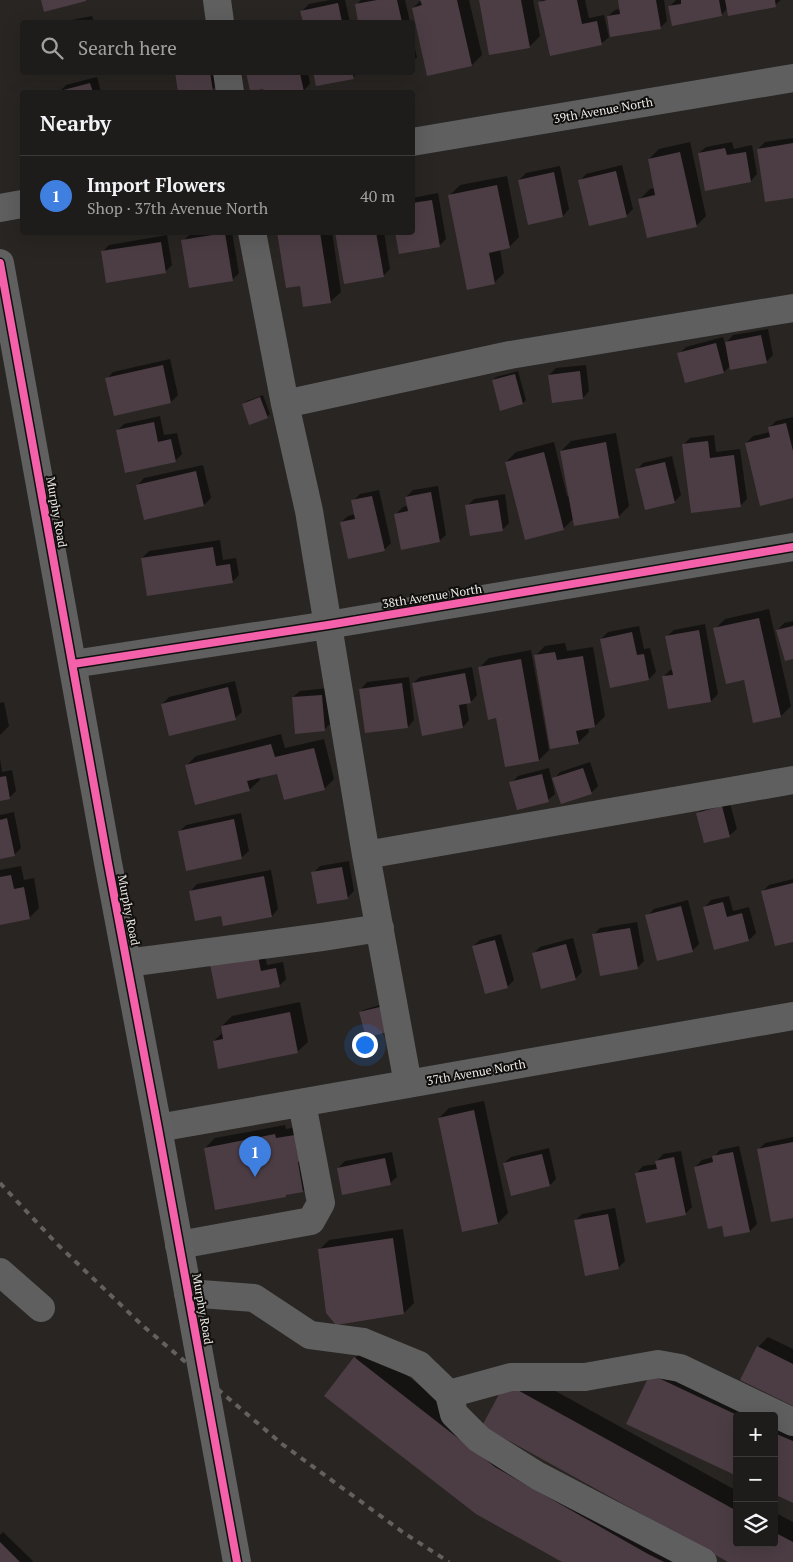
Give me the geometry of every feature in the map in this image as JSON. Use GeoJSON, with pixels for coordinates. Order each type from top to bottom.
{"type":"FeatureCollection","features":[{"type":"Feature","properties":{"kind":"main road","name":"Murphy Road"},"geometry":{"type":"LineString","coordinates":[[0,263],[237,1562]]}},
{"type":"Feature","properties":{"kind":"street"},"geometry":{"type":"LineString","coordinates":[[217,0],[220,20]]}},
{"type":"Feature","properties":{"kind":"street"},"geometry":{"type":"LineString","coordinates":[[227,75],[230,90]]}},
{"type":"Feature","properties":{"kind":"street","name":"39th Avenue North"},"geometry":{"type":"LineString","coordinates":[[415,141],[793,78]]}},
{"type":"Feature","properties":{"kind":"street"},"geometry":{"type":"LineString","coordinates":[[0,208],[20,204]]}},
{"type":"Feature","properties":{"kind":"street"},"geometry":{"type":"LineString","coordinates":[[253,235],[285,404],[309,511],[366,855],[408,1084]]}},
{"type":"Feature","properties":{"kind":"street"},"geometry":{"type":"LineString","coordinates":[[285,404],[510,355],[793,308]]}},
{"type":"Feature","properties":{"kind":"street","name":"38th Avenue North"},"geometry":{"type":"LineString","coordinates":[[73,664],[793,547]]}},
{"type":"Feature","properties":{"kind":"street"},"geometry":{"type":"LineString","coordinates":[[366,855],[793,780]]}},
{"type":"Feature","properties":{"kind":"street"},"geometry":{"type":"LineString","coordinates":[[127,962],[380,928]]}},
{"type":"Feature","properties":{"kind":"street","name":"37th Avenue North"},"geometry":{"type":"LineString","coordinates":[[158,1128],[793,1016]]}},
{"type":"Feature","properties":{"kind":"street"},"geometry":{"type":"LineString","coordinates":[[179,1246],[311,1221],[320,1204],[302,1103]]}},
{"type":"Feature","properties":{"kind":"street"},"geometry":{"type":"LineString","coordinates":[[0,1272],[41,1308]]}},
{"type":"Feature","properties":{"kind":"street"},"geometry":{"type":"LineString","coordinates":[[188,1293],[254,1298],[310,1335],[363,1342],[418,1365],[449,1394],[454,1414],[479,1439],[538,1476],[702,1562]]}},
{"type":"Feature","properties":{"kind":"street"},"geometry":{"type":"LineString","coordinates":[[449,1394],[511,1377],[585,1377],[658,1364],[680,1368],[793,1422]]}},
{"type":"Feature","properties":{"kind":"building"},"geometry":{"type":"Polygon","coordinates":[[[41,0],[86,0],[86,1],[44,12],[41,0]]]}},
{"type":"Feature","properties":{"kind":"building"},"geometry":{"type":"Polygon","coordinates":[[[377,0],[397,0],[402,20],[358,20],[355,4],[377,0]]]}},
{"type":"Feature","properties":{"kind":"building"},"geometry":{"type":"Polygon","coordinates":[[[420,0],[457,0],[472,66],[427,76],[412,8],[422,5],[420,0]]]}},
{"type":"Feature","properties":{"kind":"building"},"geometry":{"type":"Polygon","coordinates":[[[479,0],[521,0],[530,48],[489,55],[479,0]]]}},
{"type":"Feature","properties":{"kind":"building"},"geometry":{"type":"Polygon","coordinates":[[[547,0],[577,0],[582,24],[597,21],[602,45],[550,56],[538,2],[547,0]]]}},
{"type":"Feature","properties":{"kind":"building"},"geometry":{"type":"Polygon","coordinates":[[[618,0],[656,0],[661,29],[610,37],[607,16],[620,14],[618,0]]]}},
{"type":"Feature","properties":{"kind":"building"},"geometry":{"type":"Polygon","coordinates":[[[681,0],[719,0],[722,16],[672,26],[668,6],[681,4],[681,0]]]}},
{"type":"Feature","properties":{"kind":"building"},"geometry":{"type":"Polygon","coordinates":[[[725,0],[775,0],[776,7],[728,16],[725,0]]]}},
{"type":"Feature","properties":{"kind":"building"},"geometry":{"type":"Polygon","coordinates":[[[338,3],[342,20],[302,20],[300,11],[338,3]]]}},
{"type":"Feature","properties":{"kind":"building"},"geometry":{"type":"Polygon","coordinates":[[[175,75],[210,75],[213,90],[178,90],[175,75]]]}},
{"type":"Feature","properties":{"kind":"building"},"geometry":{"type":"Polygon","coordinates":[[[247,75],[300,75],[304,90],[263,89],[250,90],[247,75]]]}},
{"type":"Feature","properties":{"kind":"building"},"geometry":{"type":"Polygon","coordinates":[[[314,75],[353,75],[354,79],[316,86],[314,75]]]}},
{"type":"Feature","properties":{"kind":"building"},"geometry":{"type":"Polygon","coordinates":[[[90,83],[92,90],[64,90],[90,83]]]}},
{"type":"Feature","properties":{"kind":"building"},"geometry":{"type":"Polygon","coordinates":[[[793,143],[793,198],[765,202],[757,149],[793,143]]]}},
{"type":"Feature","properties":{"kind":"building"},"geometry":{"type":"Polygon","coordinates":[[[725,148],[727,155],[746,152],[751,182],[705,191],[698,153],[725,148]]]}},
{"type":"Feature","properties":{"kind":"building"},"geometry":{"type":"Polygon","coordinates":[[[680,152],[697,227],[647,238],[638,199],[655,195],[648,159],[680,152]]]}},
{"type":"Feature","properties":{"kind":"building"},"geometry":{"type":"Polygon","coordinates":[[[616,171],[627,217],[589,226],[578,180],[616,171]]]}},
{"type":"Feature","properties":{"kind":"building"},"geometry":{"type":"Polygon","coordinates":[[[554,172],[563,217],[528,225],[518,180],[554,172]]]}},
{"type":"Feature","properties":{"kind":"building"},"geometry":{"type":"Polygon","coordinates":[[[497,185],[510,248],[489,253],[495,284],[467,290],[448,195],[497,185]]]}},
{"type":"Feature","properties":{"kind":"building"},"geometry":{"type":"Polygon","coordinates":[[[432,200],[440,247],[399,254],[396,235],[415,235],[415,203],[432,200]]]}},
{"type":"Feature","properties":{"kind":"building"},"geometry":{"type":"Polygon","coordinates":[[[225,235],[233,281],[189,288],[181,240],[225,235]]]}},
{"type":"Feature","properties":{"kind":"building"},"geometry":{"type":"Polygon","coordinates":[[[277,235],[320,235],[331,303],[303,307],[300,286],[286,288],[277,235]]]}},
{"type":"Feature","properties":{"kind":"building"},"geometry":{"type":"Polygon","coordinates":[[[336,235],[377,235],[384,277],[344,284],[336,235]]]}},
{"type":"Feature","properties":{"kind":"building"},"geometry":{"type":"Polygon","coordinates":[[[161,242],[166,273],[106,283],[101,251],[161,242]]]}},
{"type":"Feature","properties":{"kind":"building"},"geometry":{"type":"Polygon","coordinates":[[[761,335],[767,363],[730,370],[725,342],[761,335]]]}},
{"type":"Feature","properties":{"kind":"building"},"geometry":{"type":"Polygon","coordinates":[[[716,343],[724,373],[685,383],[677,353],[716,343]]]}},
{"type":"Feature","properties":{"kind":"building"},"geometry":{"type":"Polygon","coordinates":[[[163,365],[171,403],[114,416],[105,378],[163,365]]]}},
{"type":"Feature","properties":{"kind":"building"},"geometry":{"type":"Polygon","coordinates":[[[580,371],[583,399],[552,403],[548,375],[580,371]]]}},
{"type":"Feature","properties":{"kind":"building"},"geometry":{"type":"Polygon","coordinates":[[[515,374],[523,404],[500,411],[492,380],[515,374]]]}},
{"type":"Feature","properties":{"kind":"building"},"geometry":{"type":"Polygon","coordinates":[[[260,397],[268,418],[249,425],[242,404],[260,397]]]}},
{"type":"Feature","properties":{"kind":"building"},"geometry":{"type":"Polygon","coordinates":[[[154,422],[158,442],[171,439],[176,462],[125,473],[116,430],[154,422]]]}},
{"type":"Feature","properties":{"kind":"building"},"geometry":{"type":"Polygon","coordinates":[[[786,423],[793,451],[793,498],[760,506],[745,443],[770,437],[768,427],[786,423]]]}},
{"type":"Feature","properties":{"kind":"building"},"geometry":{"type":"Polygon","coordinates":[[[708,441],[710,458],[734,455],[741,507],[691,513],[682,444],[708,441]]]}},
{"type":"Feature","properties":{"kind":"building"},"geometry":{"type":"Polygon","coordinates":[[[606,442],[619,518],[574,526],[560,451],[606,442]]]}},
{"type":"Feature","properties":{"kind":"building"},"geometry":{"type":"Polygon","coordinates":[[[544,452],[564,530],[525,540],[505,462],[544,452]]]}},
{"type":"Feature","properties":{"kind":"building"},"geometry":{"type":"Polygon","coordinates":[[[665,462],[675,503],[645,510],[635,469],[665,462]]]}},
{"type":"Feature","properties":{"kind":"building"},"geometry":{"type":"Polygon","coordinates":[[[196,471],[204,506],[144,520],[136,485],[196,471]]]}},
{"type":"Feature","properties":{"kind":"building"},"geometry":{"type":"Polygon","coordinates":[[[431,492],[440,542],[401,550],[394,514],[408,511],[405,497],[431,492]]]}},
{"type":"Feature","properties":{"kind":"building"},"geometry":{"type":"Polygon","coordinates":[[[372,496],[385,551],[348,559],[340,522],[355,519],[351,500],[372,496]]]}},
{"type":"Feature","properties":{"kind":"building"},"geometry":{"type":"Polygon","coordinates":[[[498,500],[503,531],[470,536],[465,505],[498,500]]]}},
{"type":"Feature","properties":{"kind":"building"},"geometry":{"type":"Polygon","coordinates":[[[213,547],[216,566],[230,564],[233,583],[147,596],[141,558],[213,547]]]}},
{"type":"Feature","properties":{"kind":"building"},"geometry":{"type":"Polygon","coordinates":[[[759,618],[781,717],[753,723],[744,680],[726,684],[713,628],[759,618]]]}},
{"type":"Feature","properties":{"kind":"building"},"geometry":{"type":"Polygon","coordinates":[[[793,626],[793,659],[785,661],[776,630],[793,626]]]}},
{"type":"Feature","properties":{"kind":"building"},"geometry":{"type":"Polygon","coordinates":[[[699,630],[711,702],[668,709],[662,676],[673,675],[665,636],[699,630]]]}},
{"type":"Feature","properties":{"kind":"building"},"geometry":{"type":"Polygon","coordinates":[[[632,632],[637,655],[644,654],[649,680],[610,688],[600,639],[632,632]]]}},
{"type":"Feature","properties":{"kind":"building"},"geometry":{"type":"Polygon","coordinates":[[[555,652],[557,660],[583,656],[595,727],[576,731],[579,744],[550,749],[534,655],[555,652]]]}},
{"type":"Feature","properties":{"kind":"building"},"geometry":{"type":"Polygon","coordinates":[[[521,659],[539,761],[505,767],[496,718],[488,720],[478,667],[521,659]]]}},
{"type":"Feature","properties":{"kind":"building"},"geometry":{"type":"Polygon","coordinates":[[[465,673],[471,703],[459,705],[463,728],[422,736],[412,683],[465,673]]]}},
{"type":"Feature","properties":{"kind":"building"},"geometry":{"type":"Polygon","coordinates":[[[402,683],[408,728],[365,733],[359,689],[402,683]]]}},
{"type":"Feature","properties":{"kind":"building"},"geometry":{"type":"Polygon","coordinates":[[[228,687],[236,720],[169,736],[161,704],[228,687]]]}},
{"type":"Feature","properties":{"kind":"building"},"geometry":{"type":"Polygon","coordinates":[[[322,695],[325,731],[295,734],[292,697],[322,695]]]}},
{"type":"Feature","properties":{"kind":"building"},"geometry":{"type":"Polygon","coordinates":[[[271,744],[275,757],[314,748],[325,790],[284,800],[277,774],[247,781],[250,791],[195,805],[185,765],[271,744]]]}},
{"type":"Feature","properties":{"kind":"building"},"geometry":{"type":"Polygon","coordinates":[[[583,768],[592,794],[561,804],[552,778],[583,768]]]}},
{"type":"Feature","properties":{"kind":"building"},"geometry":{"type":"Polygon","coordinates":[[[542,774],[549,802],[517,810],[509,782],[542,774]]]}},
{"type":"Feature","properties":{"kind":"building"},"geometry":{"type":"Polygon","coordinates":[[[6,776],[10,799],[0,801],[0,777],[6,776]]]}},
{"type":"Feature","properties":{"kind":"building"},"geometry":{"type":"Polygon","coordinates":[[[722,806],[730,837],[704,843],[696,813],[722,806]]]}},
{"type":"Feature","properties":{"kind":"building"},"geometry":{"type":"Polygon","coordinates":[[[7,818],[15,856],[0,859],[0,820],[7,818]]]}},
{"type":"Feature","properties":{"kind":"building"},"geometry":{"type":"Polygon","coordinates":[[[234,819],[242,859],[186,871],[178,831],[234,819]]]}},
{"type":"Feature","properties":{"kind":"building"},"geometry":{"type":"Polygon","coordinates":[[[342,867],[348,899],[317,904],[311,872],[342,867]]]}},
{"type":"Feature","properties":{"kind":"building"},"geometry":{"type":"Polygon","coordinates":[[[11,875],[14,889],[24,887],[30,919],[0,925],[0,877],[11,875]]]}},
{"type":"Feature","properties":{"kind":"building"},"geometry":{"type":"Polygon","coordinates":[[[264,876],[272,917],[223,926],[221,916],[195,921],[189,891],[264,876]]]}},
{"type":"Feature","properties":{"kind":"building"},"geometry":{"type":"Polygon","coordinates":[[[793,883],[793,942],[775,946],[761,891],[793,883]]]}},
{"type":"Feature","properties":{"kind":"building"},"geometry":{"type":"Polygon","coordinates":[[[723,902],[727,917],[742,913],[749,941],[714,950],[703,907],[723,902]]]}},
{"type":"Feature","properties":{"kind":"building"},"geometry":{"type":"Polygon","coordinates":[[[681,906],[693,952],[657,961],[645,915],[681,906]]]}},
{"type":"Feature","properties":{"kind":"building"},"geometry":{"type":"Polygon","coordinates":[[[630,928],[638,969],[600,976],[592,934],[630,928]]]}},
{"type":"Feature","properties":{"kind":"building"},"geometry":{"type":"Polygon","coordinates":[[[495,940],[508,988],[485,994],[472,946],[495,940]]]}},
{"type":"Feature","properties":{"kind":"building"},"geometry":{"type":"Polygon","coordinates":[[[566,944],[576,980],[541,989],[532,953],[566,944]]]}},
{"type":"Feature","properties":{"kind":"building"},"geometry":{"type":"Polygon","coordinates":[[[257,951],[261,971],[276,968],[280,987],[217,999],[209,959],[257,951]]]}},
{"type":"Feature","properties":{"kind":"building"},"geometry":{"type":"Polygon","coordinates":[[[380,1007],[387,1032],[366,1038],[359,1012],[380,1007]]]}},
{"type":"Feature","properties":{"kind":"building"},"geometry":{"type":"Polygon","coordinates":[[[290,1012],[298,1053],[218,1069],[213,1041],[223,1039],[221,1026],[290,1012]]]}},
{"type":"Feature","properties":{"kind":"building"},"geometry":{"type":"Polygon","coordinates":[[[474,1110],[498,1224],[462,1232],[438,1118],[474,1110]]]}},
{"type":"Feature","properties":{"kind":"building"},"geometry":{"type":"Polygon","coordinates":[[[275,1134],[276,1138],[295,1135],[301,1161],[298,1162],[303,1192],[215,1210],[204,1148],[275,1134]]]}},
{"type":"Feature","properties":{"kind":"building"},"geometry":{"type":"Polygon","coordinates":[[[793,1142],[793,1218],[771,1222],[757,1149],[793,1142]]]}},
{"type":"Feature","properties":{"kind":"building"},"geometry":{"type":"Polygon","coordinates":[[[733,1152],[750,1232],[724,1237],[722,1226],[708,1229],[694,1167],[713,1162],[712,1156],[733,1152]]]}},
{"type":"Feature","properties":{"kind":"building"},"geometry":{"type":"Polygon","coordinates":[[[542,1154],[550,1186],[511,1196],[503,1163],[542,1154]]]}},
{"type":"Feature","properties":{"kind":"building"},"geometry":{"type":"Polygon","coordinates":[[[674,1157],[686,1215],[646,1223],[635,1173],[657,1169],[655,1161],[674,1157]]]}},
{"type":"Feature","properties":{"kind":"building"},"geometry":{"type":"Polygon","coordinates":[[[385,1158],[391,1185],[342,1195],[337,1168],[385,1158]]]}},
{"type":"Feature","properties":{"kind":"building"},"geometry":{"type":"Polygon","coordinates":[[[608,1214],[619,1269],[585,1276],[574,1220],[608,1214]]]}},
{"type":"Feature","properties":{"kind":"building"},"geometry":{"type":"Polygon","coordinates":[[[393,1238],[404,1314],[336,1325],[326,1313],[318,1249],[393,1238]]]}},
{"type":"Feature","properties":{"kind":"building"},"geometry":{"type":"Polygon","coordinates":[[[757,1346],[793,1364],[793,1406],[740,1380],[757,1346]]]}},
{"type":"Feature","properties":{"kind":"building"},"geometry":{"type":"Polygon","coordinates":[[[354,1357],[495,1467],[664,1562],[562,1562],[476,1514],[324,1396],[354,1357]]]}},
{"type":"Feature","properties":{"kind":"building"},"geometry":{"type":"Polygon","coordinates":[[[650,1374],[733,1413],[733,1474],[626,1424],[650,1374]]]}},
{"type":"Feature","properties":{"kind":"building"},"geometry":{"type":"Polygon","coordinates":[[[505,1383],[733,1509],[733,1547],[778,1547],[778,1534],[793,1542],[793,1562],[728,1562],[482,1426],[505,1383]]]}},
{"type":"Feature","properties":{"kind":"building"},"geometry":{"type":"Polygon","coordinates":[[[778,1435],[793,1441],[793,1503],[778,1496],[778,1435]]]}},
{"type":"Feature","properties":{"kind":"building"},"geometry":{"type":"Polygon","coordinates":[[[0,1542],[20,1562],[0,1562],[0,1542]]]}},
{"type":"Feature","properties":{"kind":"railway"},"geometry":{"type":"LineString","coordinates":[[0,1183],[57,1244],[143,1326],[282,1444],[404,1533],[449,1562]]}},
{"type":"Feature","properties":{"kind":"cycle path"},"geometry":{"type":"LineString","coordinates":[[0,263],[237,1562]]}},
{"type":"Feature","properties":{"kind":"cycle path"},"geometry":{"type":"LineString","coordinates":[[73,664],[328,625],[793,547]]}},
{"type":"Feature","properties":{"kind":"place","name":"Import Flowers"},"geometry":{"type":"Point","coordinates":[255,1177]}}]}
